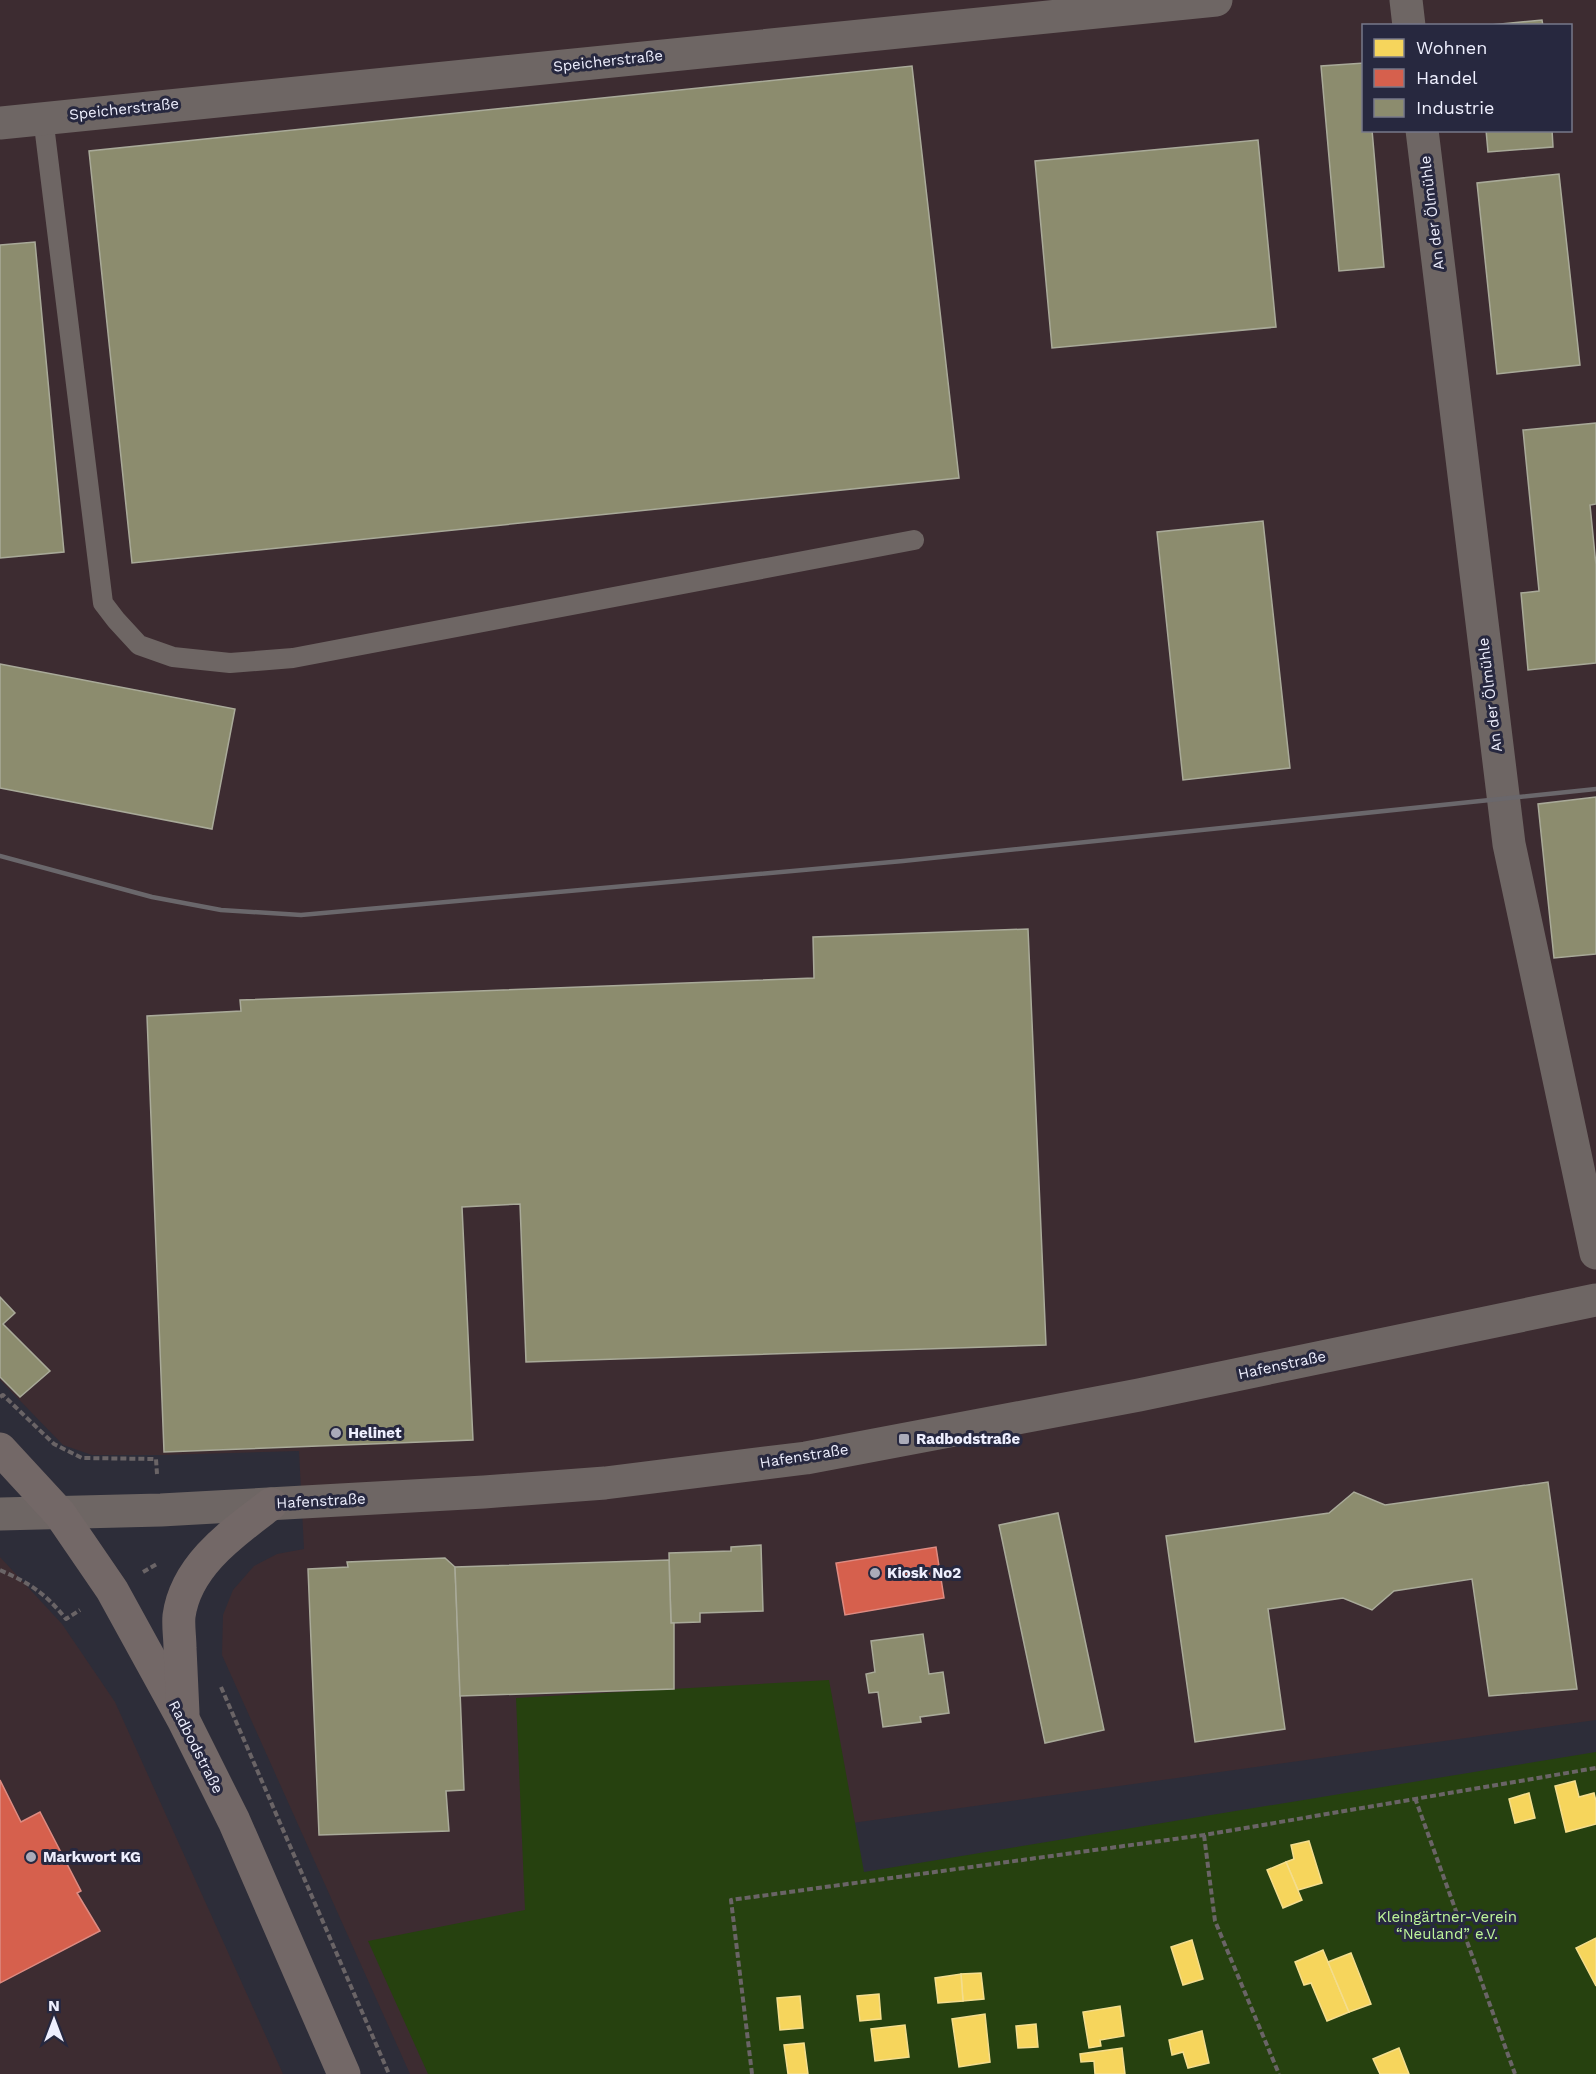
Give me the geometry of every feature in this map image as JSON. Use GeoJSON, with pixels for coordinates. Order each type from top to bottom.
{"type":"FeatureCollection","features":[{"type":"Feature","properties":{"kind":"main road","name":"Radbodstraße"},"geometry":{"type":"LineString","coordinates":[[0,1449],[60,1514],[112,1590],[184,1721],[234,1821],[344,2074]]}},
{"type":"Feature","properties":{"kind":"main road"},"geometry":{"type":"LineString","coordinates":[[184,1721],[179,1617],[183,1599],[205,1561],[223,1541],[271,1504]]}},
{"type":"Feature","properties":{"kind":"street","name":"Speicherstraße"},"geometry":{"type":"LineString","coordinates":[[0,123],[1216,0]]}},
{"type":"Feature","properties":{"kind":"street"},"geometry":{"type":"LineString","coordinates":[[1406,0],[1409,24]]}},
{"type":"Feature","properties":{"kind":"street","name":"An der Ölmühle"},"geometry":{"type":"LineString","coordinates":[[1422,132],[1509,844],[1596,1253]]}},
{"type":"Feature","properties":{"kind":"street","name":"Hafenstraße"},"geometry":{"type":"LineString","coordinates":[[0,1514],[160,1510],[605,1483],[806,1458],[1139,1395],[1596,1300]]}},
{"type":"Feature","properties":{"kind":"lane"},"geometry":{"type":"LineString","coordinates":[[43,117],[103,603],[139,645],[173,657],[230,663],[293,658],[914,540]]}},
{"type":"Feature","properties":{"kind":"path"},"geometry":{"type":"LineString","coordinates":[[0,1398],[3,1395],[54,1444],[82,1458],[156,1459],[160,1510]]}},
{"type":"Feature","properties":{"kind":"path"},"geometry":{"type":"LineString","coordinates":[[220,1684],[389,2074]]}},
{"type":"Feature","properties":{"kind":"path"},"geometry":{"type":"LineString","coordinates":[[752,2074],[731,1900],[1204,1835],[1596,1768]]}},
{"type":"Feature","properties":{"kind":"path"},"geometry":{"type":"LineString","coordinates":[[1415,1798],[1515,2074]]}},
{"type":"Feature","properties":{"kind":"path"},"geometry":{"type":"LineString","coordinates":[[1204,1835],[1215,1922],[1279,2074]]}},
{"type":"Feature","properties":{"kind":"shaded area"},"geometry":{"type":"Polygon","coordinates":[[[0,0],[1596,0],[1596,1720],[664,1849],[694,2074],[410,2074],[222,1655],[223,1615],[233,1590],[254,1566],[277,1554],[304,1549],[299,1451],[92,1455],[63,1445],[0,1380],[0,0]]]}},
{"type":"Feature","properties":{"kind":"shaded area"},"geometry":{"type":"Polygon","coordinates":[[[0,1557],[62,1624],[115,1702],[283,2074],[0,2074],[0,1557]]]}},
{"type":"Feature","properties":{"kind":"green space","name":"Kleingärtner-Verein “Neuland” e.V."},"geometry":{"type":"Polygon","coordinates":[[[829,1680],[864,1872],[1596,1752],[1596,2074],[428,2074],[368,1941],[525,1910],[516,1698],[829,1680]]]}},
{"type":"Feature","properties":{"kind":"building: Wohnen"},"geometry":{"type":"Polygon","coordinates":[[[1575,1781],[1579,1797],[1594,1793],[1596,1824],[1566,1832],[1555,1786],[1575,1781]]]}},
{"type":"Feature","properties":{"kind":"building: Wohnen"},"geometry":{"type":"Polygon","coordinates":[[[1529,1793],[1535,1818],[1515,1823],[1509,1799],[1529,1793]]]}},
{"type":"Feature","properties":{"kind":"building: Wohnen"},"geometry":{"type":"Polygon","coordinates":[[[1309,1841],[1322,1883],[1298,1890],[1286,1862],[1294,1859],[1291,1845],[1309,1841]]]}},
{"type":"Feature","properties":{"kind":"building: Wohnen"},"geometry":{"type":"Polygon","coordinates":[[[1286,1862],[1302,1900],[1283,1908],[1267,1870],[1286,1862]]]}},
{"type":"Feature","properties":{"kind":"building: Wohnen"},"geometry":{"type":"Polygon","coordinates":[[[1596,1938],[1596,1986],[1576,1948],[1596,1938]]]}},
{"type":"Feature","properties":{"kind":"building: Wohnen"},"geometry":{"type":"Polygon","coordinates":[[[1192,1940],[1203,1979],[1183,1985],[1171,1947],[1192,1940]]]}},
{"type":"Feature","properties":{"kind":"building: Wohnen"},"geometry":{"type":"Polygon","coordinates":[[[1323,1950],[1349,2012],[1327,2021],[1311,1983],[1304,1985],[1295,1962],[1323,1950]]]}},
{"type":"Feature","properties":{"kind":"building: Wohnen"},"geometry":{"type":"Polygon","coordinates":[[[1351,1953],[1371,2004],[1349,2012],[1328,1962],[1351,1953]]]}},
{"type":"Feature","properties":{"kind":"building: Wohnen"},"geometry":{"type":"Polygon","coordinates":[[[981,1973],[984,1999],[963,2001],[961,1974],[981,1973]]]}},
{"type":"Feature","properties":{"kind":"building: Wohnen"},"geometry":{"type":"Polygon","coordinates":[[[961,1974],[963,2001],[938,2003],[935,1978],[961,1974]]]}},
{"type":"Feature","properties":{"kind":"building: Wohnen"},"geometry":{"type":"Polygon","coordinates":[[[879,1994],[881,2019],[860,2021],[857,1996],[879,1994]]]}},
{"type":"Feature","properties":{"kind":"building: Wohnen"},"geometry":{"type":"Polygon","coordinates":[[[800,1996],[803,2028],[780,2030],[777,1998],[800,1996]]]}},
{"type":"Feature","properties":{"kind":"building: Wohnen"},"geometry":{"type":"Polygon","coordinates":[[[1120,2006],[1124,2036],[1100,2040],[1101,2046],[1089,2048],[1083,2012],[1120,2006]]]}},
{"type":"Feature","properties":{"kind":"building: Wohnen"},"geometry":{"type":"Polygon","coordinates":[[[985,2014],[990,2062],[959,2067],[952,2019],[985,2014]]]}},
{"type":"Feature","properties":{"kind":"building: Wohnen"},"geometry":{"type":"Polygon","coordinates":[[[1036,2024],[1038,2047],[1018,2048],[1016,2026],[1036,2024]]]}},
{"type":"Feature","properties":{"kind":"building: Wohnen"},"geometry":{"type":"Polygon","coordinates":[[[905,2025],[909,2057],[875,2061],[871,2029],[905,2025]]]}},
{"type":"Feature","properties":{"kind":"building: Wohnen"},"geometry":{"type":"Polygon","coordinates":[[[1202,2031],[1209,2063],[1188,2068],[1183,2052],[1172,2055],[1169,2040],[1202,2031]]]}},
{"type":"Feature","properties":{"kind":"building: Wohnen"},"geometry":{"type":"Polygon","coordinates":[[[804,2043],[808,2074],[788,2074],[784,2045],[804,2043]]]}},
{"type":"Feature","properties":{"kind":"building: Wohnen"},"geometry":{"type":"Polygon","coordinates":[[[1122,2048],[1125,2074],[1095,2074],[1094,2061],[1081,2062],[1080,2054],[1122,2048]]]}},
{"type":"Feature","properties":{"kind":"building: Wohnen"},"geometry":{"type":"Polygon","coordinates":[[[1399,2048],[1409,2074],[1380,2074],[1373,2059],[1399,2048]]]}},
{"type":"Feature","properties":{"kind":"building: Handel"},"geometry":{"type":"Polygon","coordinates":[[[936,1547],[944,1598],[845,1615],[836,1563],[936,1547]]]}},
{"type":"Feature","properties":{"kind":"building: Handel","name":"Markwort KG"},"geometry":{"type":"Polygon","coordinates":[[[0,1780],[21,1822],[40,1812],[81,1891],[77,1893],[100,1931],[0,1983],[0,1780]]]}},
{"type":"Feature","properties":{"kind":"building: Industrie"},"geometry":{"type":"Polygon","coordinates":[[[1542,20],[1543,24],[1501,24],[1542,20]]]}},
{"type":"Feature","properties":{"kind":"building: Industrie"},"geometry":{"type":"Polygon","coordinates":[[[1362,63],[1362,132],[1372,132],[1384,267],[1339,271],[1321,66],[1362,63]]]}},
{"type":"Feature","properties":{"kind":"building: Industrie"},"geometry":{"type":"Polygon","coordinates":[[[912,66],[959,478],[132,563],[89,151],[912,66]]]}},
{"type":"Feature","properties":{"kind":"building: Industrie"},"geometry":{"type":"Polygon","coordinates":[[[1486,132],[1552,132],[1553,147],[1488,152],[1486,132]]]}},
{"type":"Feature","properties":{"kind":"building: Industrie"},"geometry":{"type":"Polygon","coordinates":[[[1258,140],[1276,327],[1052,348],[1035,161],[1258,140]]]}},
{"type":"Feature","properties":{"kind":"building: Industrie"},"geometry":{"type":"Polygon","coordinates":[[[1559,174],[1580,365],[1497,374],[1477,183],[1559,174]]]}},
{"type":"Feature","properties":{"kind":"building: Industrie"},"geometry":{"type":"Polygon","coordinates":[[[35,242],[64,552],[0,558],[0,245],[35,242]]]}},
{"type":"Feature","properties":{"kind":"building: Industrie"},"geometry":{"type":"Polygon","coordinates":[[[1596,423],[1596,504],[1590,505],[1596,565],[1596,663],[1528,670],[1521,593],[1539,591],[1523,430],[1596,423]]]}},
{"type":"Feature","properties":{"kind":"building: Industrie"},"geometry":{"type":"Polygon","coordinates":[[[1263,521],[1290,768],[1183,780],[1157,532],[1263,521]]]}},
{"type":"Feature","properties":{"kind":"building: Industrie"},"geometry":{"type":"Polygon","coordinates":[[[0,664],[235,709],[212,829],[0,788],[0,664]]]}},
{"type":"Feature","properties":{"kind":"building: Industrie"},"geometry":{"type":"Polygon","coordinates":[[[1596,797],[1596,954],[1554,958],[1538,804],[1596,797]]]}},
{"type":"Feature","properties":{"kind":"building: Industrie"},"geometry":{"type":"Polygon","coordinates":[[[1028,929],[1046,1345],[526,1362],[520,1204],[462,1207],[473,1440],[164,1452],[147,1016],[241,1011],[240,1000],[814,978],[813,937],[1028,929]]]}},
{"type":"Feature","properties":{"kind":"building: Industrie"},"geometry":{"type":"Polygon","coordinates":[[[0,1297],[15,1313],[3,1324],[50,1371],[20,1397],[0,1377],[0,1297]]]}},
{"type":"Feature","properties":{"kind":"building: Industrie"},"geometry":{"type":"Polygon","coordinates":[[[1548,1482],[1577,1689],[1489,1696],[1472,1579],[1394,1591],[1372,1610],[1343,1598],[1268,1609],[1285,1729],[1195,1742],[1166,1536],[1329,1513],[1354,1492],[1385,1505],[1548,1482]]]}},
{"type":"Feature","properties":{"kind":"building: Industrie"},"geometry":{"type":"Polygon","coordinates":[[[1058,1513],[1104,1730],[1045,1743],[999,1525],[1058,1513]]]}},
{"type":"Feature","properties":{"kind":"building: Industrie"},"geometry":{"type":"Polygon","coordinates":[[[761,1545],[763,1611],[700,1613],[700,1622],[671,1623],[669,1553],[731,1551],[731,1547],[761,1545]]]}},
{"type":"Feature","properties":{"kind":"building: Industrie"},"geometry":{"type":"Polygon","coordinates":[[[445,1558],[455,1567],[464,1790],[446,1791],[449,1831],[319,1835],[308,1569],[348,1567],[347,1562],[445,1558]]]}},
{"type":"Feature","properties":{"kind":"building: Industrie"},"geometry":{"type":"Polygon","coordinates":[[[669,1560],[671,1623],[674,1623],[674,1689],[460,1696],[455,1567],[669,1560]]]}},
{"type":"Feature","properties":{"kind":"building: Industrie"},"geometry":{"type":"Polygon","coordinates":[[[923,1634],[929,1674],[943,1672],[949,1713],[920,1717],[921,1722],[883,1727],[878,1692],[869,1693],[866,1674],[875,1672],[871,1641],[923,1634]]]}},
{"type":"Feature","properties":{"kind":"railway"},"geometry":{"type":"LineString","coordinates":[[0,856],[152,897],[221,910],[301,915],[903,861],[1596,789]]}},
{"type":"Feature","properties":{"kind":"place","name":"Helinet"},"geometry":{"type":"Point","coordinates":[336,1433]}},
{"type":"Feature","properties":{"kind":"place","name":"Radbodstraße"},"geometry":{"type":"Point","coordinates":[904,1439]}},
{"type":"Feature","properties":{"kind":"place","name":"Kiosk No2"},"geometry":{"type":"Point","coordinates":[875,1573]}},
{"type":"Feature","properties":{"kind":"place","name":"Markwort KG"},"geometry":{"type":"Point","coordinates":[31,1857]}}]}
